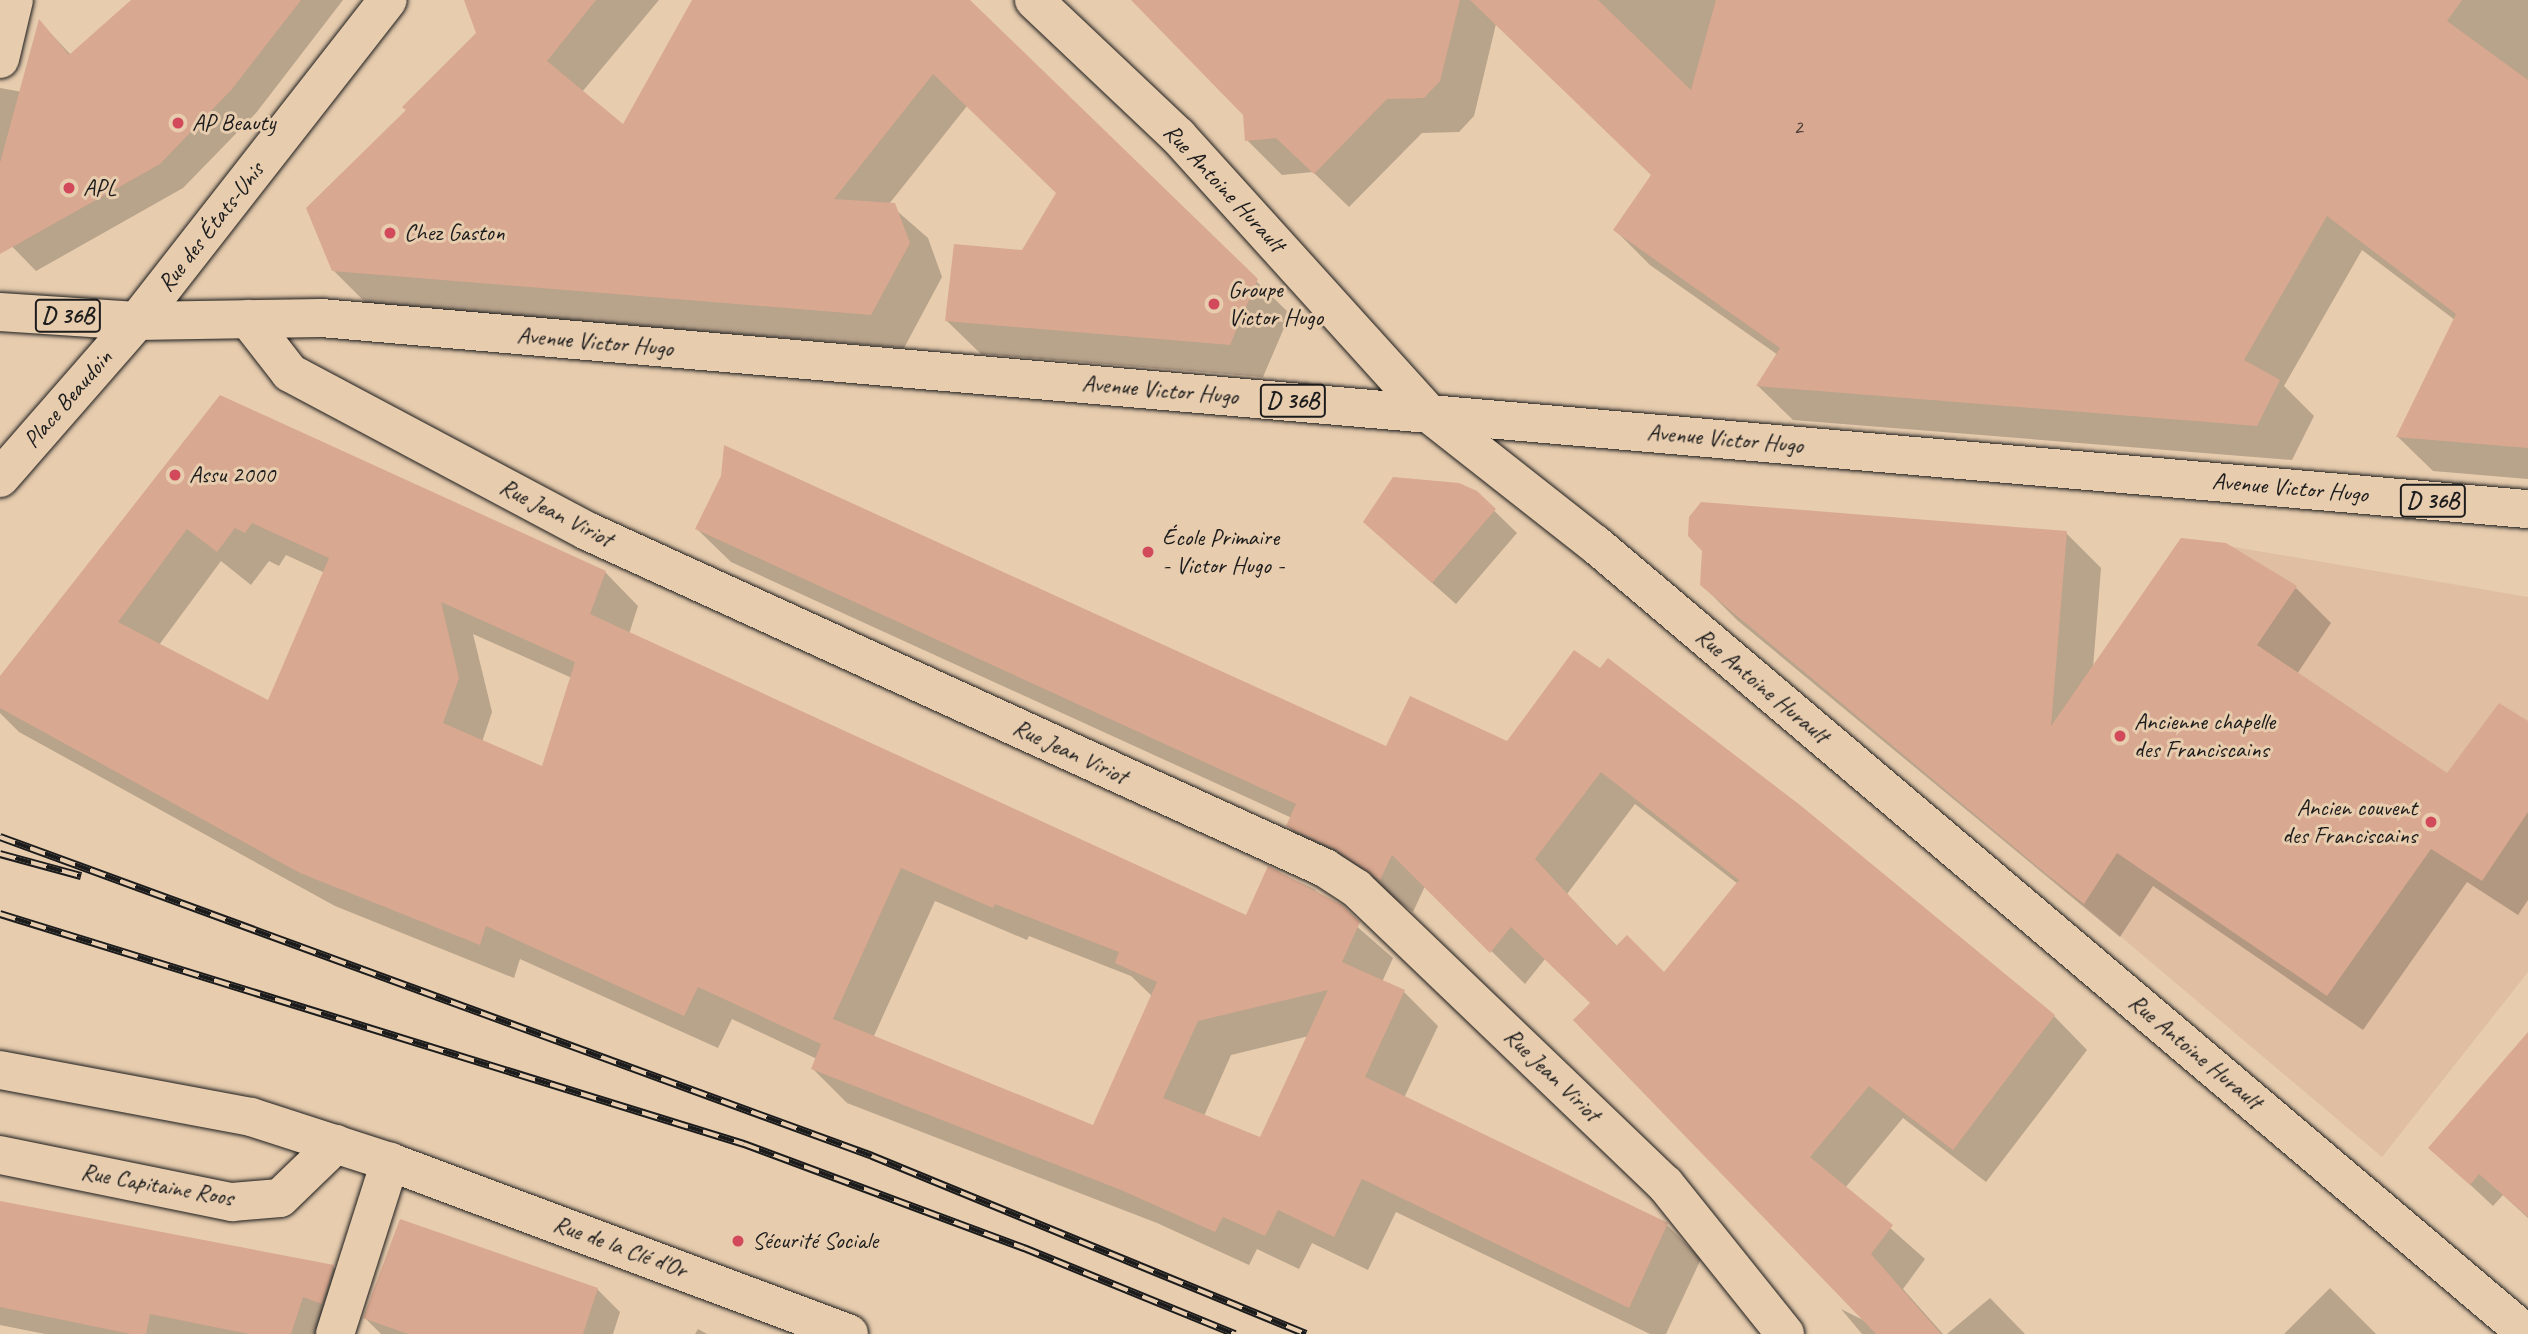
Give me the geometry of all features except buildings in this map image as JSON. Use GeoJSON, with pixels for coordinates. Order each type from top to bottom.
{"type":"FeatureCollection","features":[{"type":"Feature","properties":{"kind":"street"},"geometry":{"type":"LineString","coordinates":[[0,59],[15,0]]}},
{"type":"Feature","properties":{"kind":"street","name":"Rue des États-Unis"},"geometry":{"type":"LineString","coordinates":[[137,321],[388,0]]}},
{"type":"Feature","properties":{"kind":"street","name":"Rue Antoine Hurault"},"geometry":{"type":"LineString","coordinates":[[1034,0],[1178,136],[1427,412],[1606,553],[2527,1334]]}},
{"type":"Feature","properties":{"kind":"street","name":"Avenue Victor Hugo"},"geometry":{"type":"LineString","coordinates":[[0,312],[137,321],[321,318],[2528,509]]}},
{"type":"Feature","properties":{"kind":"street","name":"Rue Jean Viriot"},"geometry":{"type":"LineString","coordinates":[[248,319],[290,373],[587,531],[1312,862],[1356,888],[1665,1184],[1785,1334]]}},
{"type":"Feature","properties":{"kind":"street","name":"Place Beaudoin"},"geometry":{"type":"LineString","coordinates":[[0,478],[137,321]]}},
{"type":"Feature","properties":{"kind":"street"},"geometry":{"type":"LineString","coordinates":[[0,1070],[251,1117],[390,1161],[335,1334]]}},
{"type":"Feature","properties":{"kind":"street","name":"Rue Capitaine Roos"},"geometry":{"type":"LineString","coordinates":[[0,1155],[232,1202],[280,1198],[336,1144]]}},
{"type":"Feature","properties":{"kind":"street","name":"Rue de la Clé d'Or"},"geometry":{"type":"LineString","coordinates":[[390,1161],[849,1334]]}},
{"type":"Feature","properties":{"kind":"shaded area"},"geometry":{"type":"Polygon","coordinates":[[[2181,538],[2528,597],[2528,972],[2382,1157],[1986,823],[2181,538]]]}},
{"type":"Feature","properties":{"kind":"railway"},"geometry":{"type":"LineString","coordinates":[[0,837],[872,1156],[1306,1334]]}},
{"type":"Feature","properties":{"kind":"railway"},"geometry":{"type":"LineString","coordinates":[[0,854],[81,876]]}},
{"type":"Feature","properties":{"kind":"railway"},"geometry":{"type":"LineString","coordinates":[[0,914],[744,1144],[1024,1248],[1235,1334]]}},
{"type":"Feature","properties":{"kind":"place","name":"AP Beauty"},"geometry":{"type":"Point","coordinates":[178,123]}},
{"type":"Feature","properties":{"kind":"place","name":"APL"},"geometry":{"type":"Point","coordinates":[69,188]}},
{"type":"Feature","properties":{"kind":"place","name":"Chez Gaston"},"geometry":{"type":"Point","coordinates":[390,233]}},
{"type":"Feature","properties":{"kind":"place","name":"Groupe Victor Hugo"},"geometry":{"type":"Point","coordinates":[1214,304]}},
{"type":"Feature","properties":{"kind":"place","name":"Assu 2000"},"geometry":{"type":"Point","coordinates":[175,475]}},
{"type":"Feature","properties":{"kind":"place","name":"École Primaire - Victor Hugo -"},"geometry":{"type":"Point","coordinates":[1148,552]}},
{"type":"Feature","properties":{"kind":"place","name":"Ancienne chapelle des Franciscains"},"geometry":{"type":"Point","coordinates":[2120,736]}},
{"type":"Feature","properties":{"kind":"place","name":"Ancien couvent des Franciscains"},"geometry":{"type":"Point","coordinates":[2431,822]}},
{"type":"Feature","properties":{"kind":"place","name":"Sécurité Sociale"},"geometry":{"type":"Point","coordinates":[738,1241]}}]}
